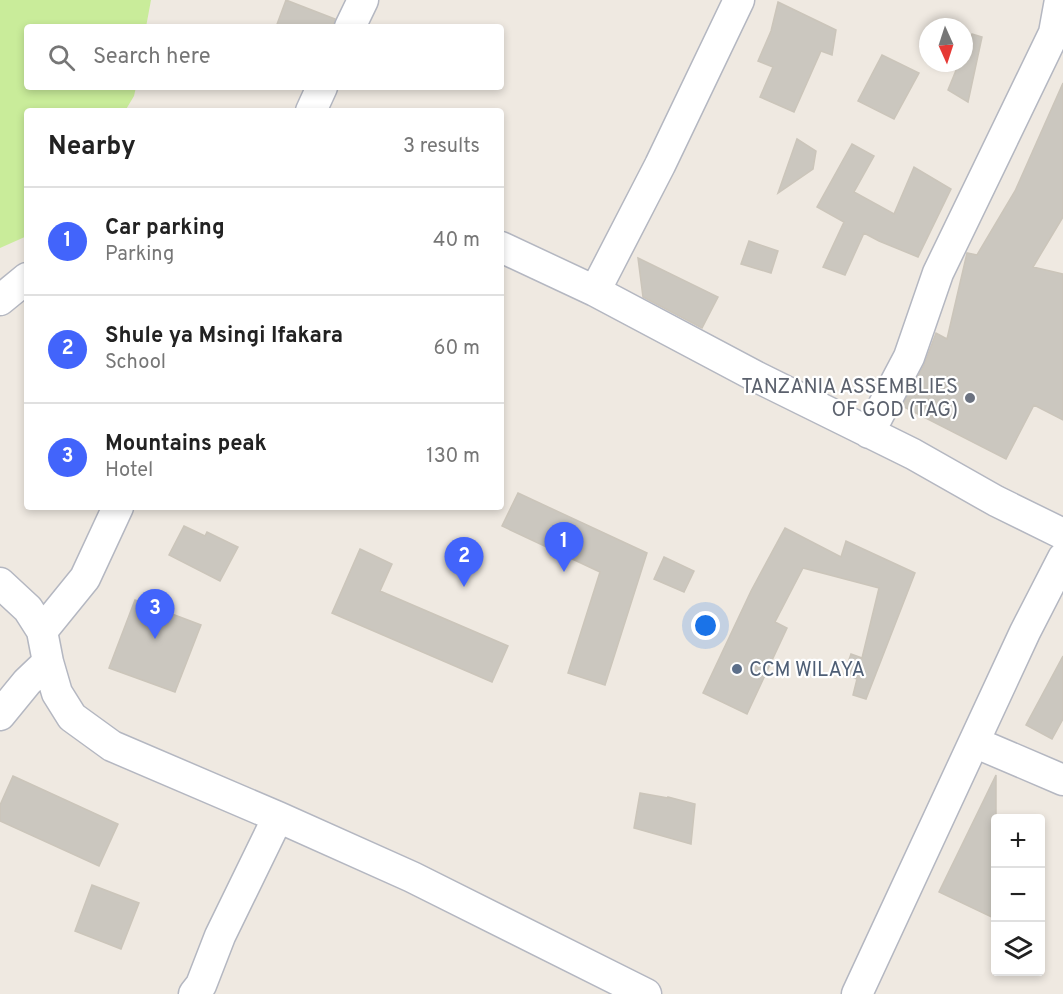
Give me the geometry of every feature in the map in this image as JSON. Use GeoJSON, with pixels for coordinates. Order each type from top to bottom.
{"type":"FeatureCollection","features":[{"type":"Feature","properties":{"kind":"street"},"geometry":{"type":"LineString","coordinates":[[351,24],[363,0]]}},
{"type":"Feature","properties":{"kind":"street"},"geometry":{"type":"LineString","coordinates":[[595,291],[660,165],[739,0]]}},
{"type":"Feature","properties":{"kind":"street"},"geometry":{"type":"LineString","coordinates":[[869,433],[909,357],[938,273],[1054,33],[1060,0]]}},
{"type":"Feature","properties":{"kind":"street"},"geometry":{"type":"LineString","coordinates":[[312,108],[321,90]]}},
{"type":"Feature","properties":{"kind":"street"},"geometry":{"type":"LineString","coordinates":[[504,248],[595,291],[757,377],[913,454],[996,501],[1063,534]]}},
{"type":"Feature","properties":{"kind":"street"},"geometry":{"type":"LineString","coordinates":[[0,300],[24,280]]}},
{"type":"Feature","properties":{"kind":"street"},"geometry":{"type":"LineString","coordinates":[[42,631],[85,578],[117,510]]}},
{"type":"Feature","properties":{"kind":"street"},"geometry":{"type":"LineString","coordinates":[[857,994],[1025,632],[1063,558]]}},
{"type":"Feature","properties":{"kind":"street"},"geometry":{"type":"LineString","coordinates":[[0,583],[28,609],[42,631],[57,693],[72,717],[112,746],[278,817],[412,878],[645,994]]}},
{"type":"Feature","properties":{"kind":"street"},"geometry":{"type":"LineString","coordinates":[[0,715],[27,682],[48,662]]}},
{"type":"Feature","properties":{"kind":"street"},"geometry":{"type":"LineString","coordinates":[[974,742],[1063,780]]}},
{"type":"Feature","properties":{"kind":"street"},"geometry":{"type":"LineString","coordinates":[[204,991],[220,936],[278,817]]}},
{"type":"Feature","properties":{"kind":"green space"},"geometry":{"type":"Polygon","coordinates":[[[0,0],[151,0],[147,24],[24,24],[24,90],[135,90],[127,108],[24,108],[24,237],[0,248],[0,0]]]}},
{"type":"Feature","properties":{"kind":"building"},"geometry":{"type":"Polygon","coordinates":[[[286,0],[335,19],[334,24],[277,24],[286,0]]]}},
{"type":"Feature","properties":{"kind":"building"},"geometry":{"type":"Polygon","coordinates":[[[778,2],[836,30],[832,55],[821,51],[794,112],[760,97],[773,67],[758,61],[771,31],[778,2]]]}},
{"type":"Feature","properties":{"kind":"building"},"geometry":{"type":"Polygon","coordinates":[[[973,34],[982,37],[968,102],[948,90],[955,72],[973,72],[973,34]]]}},
{"type":"Feature","properties":{"kind":"building"},"geometry":{"type":"Polygon","coordinates":[[[882,55],[919,73],[894,119],[858,101],[882,55]]]}},
{"type":"Feature","properties":{"kind":"building"},"geometry":{"type":"Polygon","coordinates":[[[1063,83],[1063,217],[1033,267],[1063,274],[1063,420],[1034,405],[1006,459],[902,406],[924,365],[936,333],[947,339],[967,253],[977,255],[1015,191],[1063,83]]]}},
{"type":"Feature","properties":{"kind":"building"},"geometry":{"type":"Polygon","coordinates":[[[797,139],[816,151],[813,169],[778,193],[797,139]]]}},
{"type":"Feature","properties":{"kind":"building"},"geometry":{"type":"Polygon","coordinates":[[[852,144],[874,156],[854,192],[894,214],[914,167],[951,189],[918,257],[864,233],[845,275],[823,267],[844,222],[817,207],[852,144]]]}},
{"type":"Feature","properties":{"kind":"building"},"geometry":{"type":"Polygon","coordinates":[[[749,241],[778,251],[771,273],[741,264],[749,241]]]}},
{"type":"Feature","properties":{"kind":"building"},"geometry":{"type":"Polygon","coordinates":[[[638,258],[718,297],[702,328],[643,297],[638,258]]]}},
{"type":"Feature","properties":{"kind":"building"},"geometry":{"type":"Polygon","coordinates":[[[518,493],[647,553],[605,685],[568,673],[600,572],[502,526],[518,493]]]}},
{"type":"Feature","properties":{"kind":"building"},"geometry":{"type":"Polygon","coordinates":[[[184,526],[205,536],[207,532],[238,547],[220,581],[169,555],[184,526]]]}},
{"type":"Feature","properties":{"kind":"building"},"geometry":{"type":"Polygon","coordinates":[[[785,528],[841,557],[846,541],[915,573],[866,699],[853,695],[857,679],[844,674],[851,654],[862,658],[879,588],[803,568],[775,622],[787,628],[747,714],[703,693],[751,591],[785,528]]]}},
{"type":"Feature","properties":{"kind":"building"},"geometry":{"type":"Polygon","coordinates":[[[360,549],[392,564],[380,591],[508,646],[492,682],[332,613],[360,549]]]}},
{"type":"Feature","properties":{"kind":"building"},"geometry":{"type":"Polygon","coordinates":[[[664,557],[694,571],[684,592],[654,579],[664,557]]]}},
{"type":"Feature","properties":{"kind":"building"},"geometry":{"type":"Polygon","coordinates":[[[135,600],[201,625],[175,692],[109,668],[135,600]]]}},
{"type":"Feature","properties":{"kind":"building"},"geometry":{"type":"Polygon","coordinates":[[[1063,656],[1063,719],[1052,739],[1026,725],[1063,656]]]}},
{"type":"Feature","properties":{"kind":"building"},"geometry":{"type":"Polygon","coordinates":[[[996,775],[996,814],[991,814],[991,917],[939,892],[996,775]]]}},
{"type":"Feature","properties":{"kind":"building"},"geometry":{"type":"Polygon","coordinates":[[[13,776],[118,824],[99,866],[0,821],[0,805],[13,776]]]}},
{"type":"Feature","properties":{"kind":"building"},"geometry":{"type":"Polygon","coordinates":[[[640,793],[695,804],[691,844],[634,828],[640,793]]]}},
{"type":"Feature","properties":{"kind":"building"},"geometry":{"type":"Polygon","coordinates":[[[92,885],[139,903],[121,949],[75,931],[92,885]]]}},
{"type":"Feature","properties":{"kind":"place","name":"TANZANIA ASSEMBLIES OF GOD (TAG)"},"geometry":{"type":"Point","coordinates":[970,398]}},
{"type":"Feature","properties":{"kind":"place","name":"Car parking"},"geometry":{"type":"Point","coordinates":[564,572]}},
{"type":"Feature","properties":{"kind":"place","name":"Shule ya Msingi Ifakara"},"geometry":{"type":"Point","coordinates":[464,587]}},
{"type":"Feature","properties":{"kind":"place","name":"Mountains peak"},"geometry":{"type":"Point","coordinates":[155,639]}},
{"type":"Feature","properties":{"kind":"place","name":"CCM WILAYA"},"geometry":{"type":"Point","coordinates":[737,669]}}]}
